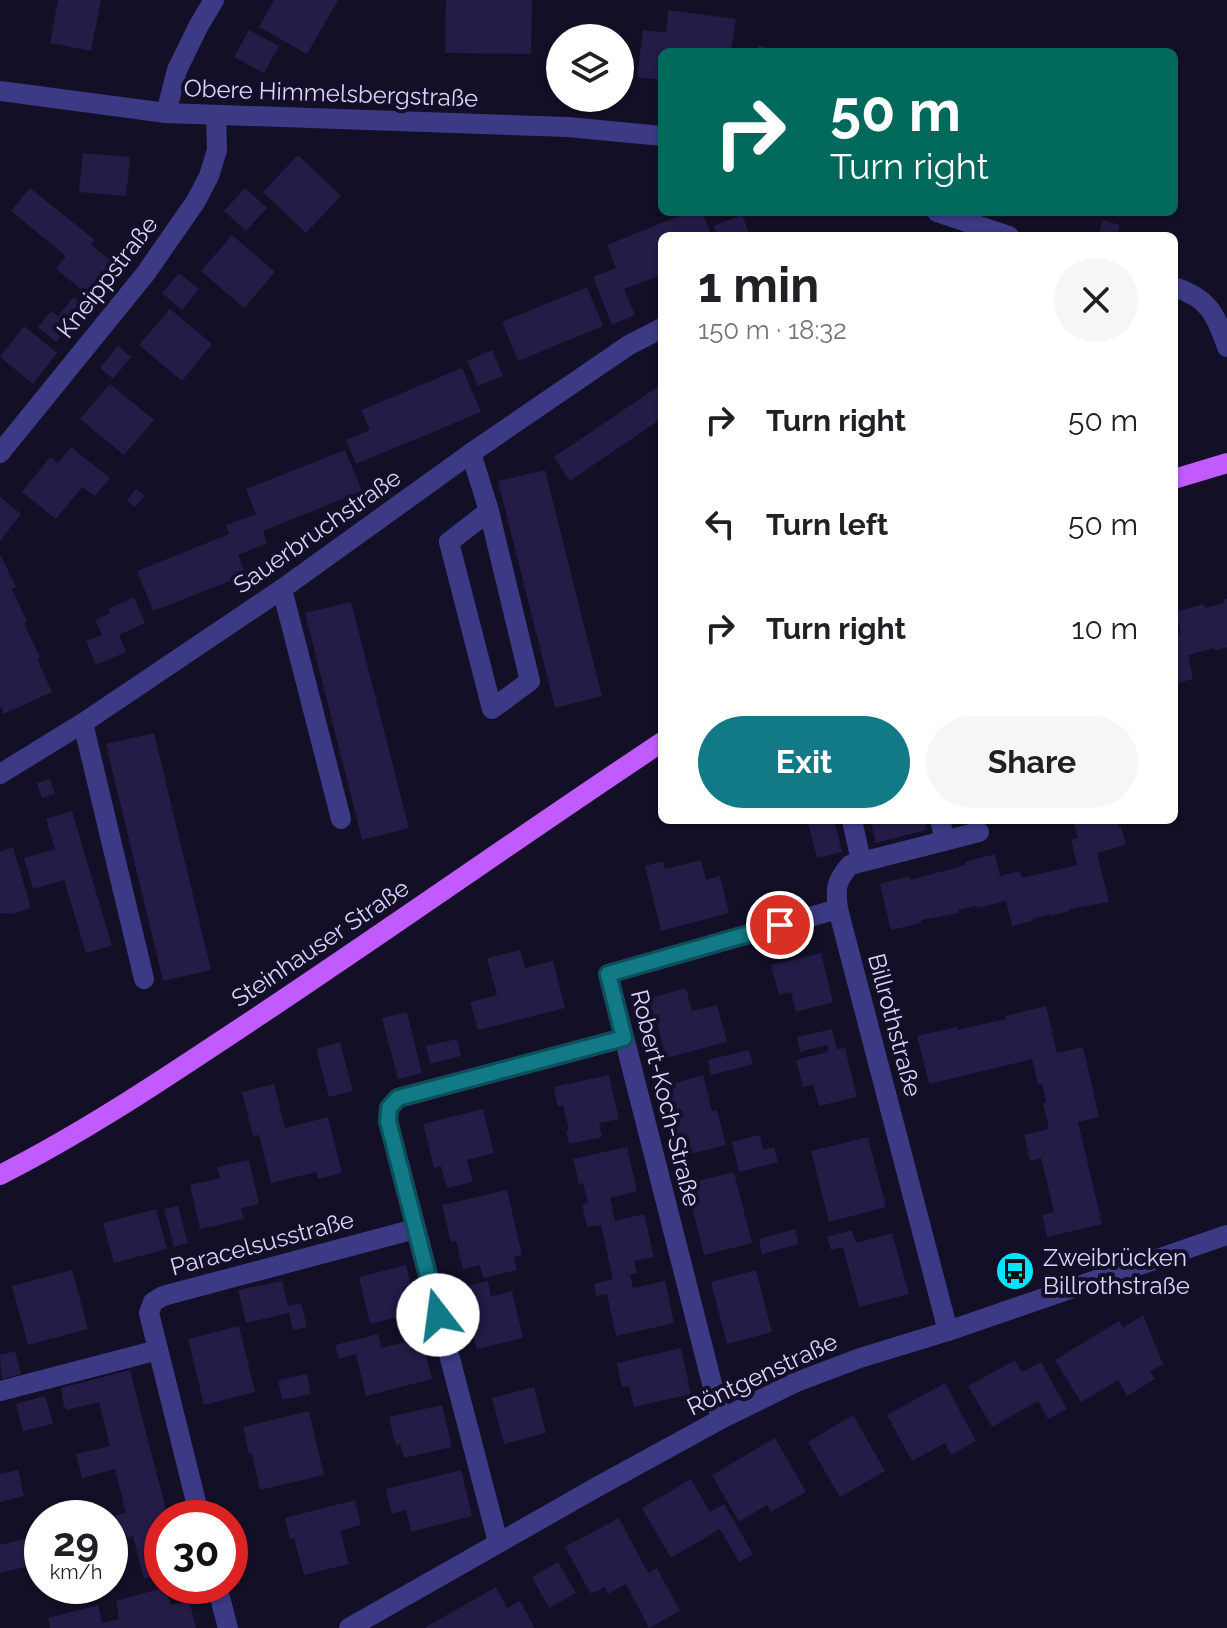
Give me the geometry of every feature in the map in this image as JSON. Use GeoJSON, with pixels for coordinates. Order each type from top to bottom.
{"type":"FeatureCollection","features":[{"type":"Feature","properties":{"kind":"main road"},"geometry":{"type":"LineString","coordinates":[[1178,478],[1227,463]]}},
{"type":"Feature","properties":{"kind":"main road","name":"Steinhauser Straße"},"geometry":{"type":"LineString","coordinates":[[0,1175],[117,1110],[658,745]]}},
{"type":"Feature","properties":{"kind":"street"},"geometry":{"type":"LineString","coordinates":[[166,113],[177,70],[214,0]]}},
{"type":"Feature","properties":{"kind":"street","name":"Obere Himmelsbergstraße"},"geometry":{"type":"LineString","coordinates":[[0,91],[166,113],[568,127],[658,136]]}},
{"type":"Feature","properties":{"kind":"street","name":"Kneippstraße"},"geometry":{"type":"LineString","coordinates":[[0,453],[146,273],[196,201],[209,176],[217,150],[216,115]]}},
{"type":"Feature","properties":{"kind":"street"},"geometry":{"type":"LineString","coordinates":[[948,216],[996,232]]}},
{"type":"Feature","properties":{"kind":"street"},"geometry":{"type":"LineString","coordinates":[[965,232],[976,226]]}},
{"type":"Feature","properties":{"kind":"street"},"geometry":{"type":"LineString","coordinates":[[1178,288],[1204,301],[1214,315],[1227,347]]}},
{"type":"Feature","properties":{"kind":"street","name":"Sauerbruchstraße"},"geometry":{"type":"LineString","coordinates":[[0,774],[83,723],[282,589],[471,453],[629,345],[658,330]]}},
{"type":"Feature","properties":{"kind":"street"},"geometry":{"type":"LineString","coordinates":[[471,453],[489,511],[530,681],[492,709],[449,542],[489,511]]}},
{"type":"Feature","properties":{"kind":"street"},"geometry":{"type":"LineString","coordinates":[[282,589],[341,819]]}},
{"type":"Feature","properties":{"kind":"street"},"geometry":{"type":"LineString","coordinates":[[83,723],[144,979]]}},
{"type":"Feature","properties":{"kind":"street"},"geometry":{"type":"LineString","coordinates":[[853,824],[861,861],[979,832]]}},
{"type":"Feature","properties":{"kind":"street"},"geometry":{"type":"LineString","coordinates":[[941,824],[945,841]]}},
{"type":"Feature","properties":{"kind":"street","name":"Billrothstraße"},"geometry":{"type":"LineString","coordinates":[[861,861],[850,865],[840,876],[836,891],[838,909],[948,1331]]}},
{"type":"Feature","properties":{"kind":"street","name":"Robert-Koch-Straße"},"geometry":{"type":"LineString","coordinates":[[721,1419],[608,974],[838,909]]}},
{"type":"Feature","properties":{"kind":"street"},"geometry":{"type":"LineString","coordinates":[[498,1542],[415,1229],[388,1121],[389,1108],[398,1098],[624,1038]]}},
{"type":"Feature","properties":{"kind":"street","name":"Paracelsusstraße"},"geometry":{"type":"LineString","coordinates":[[196,1500],[149,1313],[153,1302],[163,1296],[415,1229]]}},
{"type":"Feature","properties":{"kind":"street","name":"Röntgenstraße"},"geometry":{"type":"LineString","coordinates":[[349,1628],[721,1419],[807,1378],[1227,1235]]}},
{"type":"Feature","properties":{"kind":"street"},"geometry":{"type":"LineString","coordinates":[[0,1391],[158,1350]]}},
{"type":"Feature","properties":{"kind":"street"},"geometry":{"type":"LineString","coordinates":[[222,1604],[228,1628]]}},
{"type":"Feature","properties":{"kind":"building"},"geometry":{"type":"Polygon","coordinates":[[[58,0],[101,0],[91,51],[50,43],[58,0]]]}},
{"type":"Feature","properties":{"kind":"building"},"geometry":{"type":"Polygon","coordinates":[[[274,0],[338,0],[307,54],[259,27],[274,0]]]}},
{"type":"Feature","properties":{"kind":"building"},"geometry":{"type":"Polygon","coordinates":[[[446,0],[532,0],[531,54],[445,53],[446,0]]]}},
{"type":"Feature","properties":{"kind":"building"},"geometry":{"type":"Polygon","coordinates":[[[668,10],[736,19],[732,48],[658,48],[658,80],[637,77],[643,30],[666,33],[668,10]]]}},
{"type":"Feature","properties":{"kind":"building"},"geometry":{"type":"Polygon","coordinates":[[[249,30],[279,46],[264,73],[234,57],[249,30]]]}},
{"type":"Feature","properties":{"kind":"building"},"geometry":{"type":"Polygon","coordinates":[[[83,153],[130,157],[126,196],[79,192],[83,153]]]}},
{"type":"Feature","properties":{"kind":"building"},"geometry":{"type":"Polygon","coordinates":[[[298,155],[341,196],[306,233],[263,192],[298,155]]]}},
{"type":"Feature","properties":{"kind":"building"},"geometry":{"type":"Polygon","coordinates":[[[30,188],[95,240],[91,245],[120,268],[94,300],[56,269],[66,256],[11,211],[30,188]]]}},
{"type":"Feature","properties":{"kind":"building"},"geometry":{"type":"Polygon","coordinates":[[[245,188],[267,208],[246,231],[224,211],[245,188]]]}},
{"type":"Feature","properties":{"kind":"building"},"geometry":{"type":"Polygon","coordinates":[[[679,216],[704,216],[710,232],[658,232],[658,276],[624,289],[635,315],[612,325],[593,277],[616,268],[607,245],[679,216]]]}},
{"type":"Feature","properties":{"kind":"building"},"geometry":{"type":"Polygon","coordinates":[[[742,216],[748,232],[715,232],[713,226],[742,216]]]}},
{"type":"Feature","properties":{"kind":"building"},"geometry":{"type":"Polygon","coordinates":[[[1103,220],[1120,225],[1118,232],[1099,232],[1103,220]]]}},
{"type":"Feature","properties":{"kind":"building"},"geometry":{"type":"Polygon","coordinates":[[[232,235],[275,272],[244,308],[201,271],[232,235]]]}},
{"type":"Feature","properties":{"kind":"building"},"geometry":{"type":"Polygon","coordinates":[[[179,273],[199,289],[182,310],[162,293],[179,273]]]}},
{"type":"Feature","properties":{"kind":"building"},"geometry":{"type":"Polygon","coordinates":[[[587,287],[603,326],[518,361],[502,322],[587,287]]]}},
{"type":"Feature","properties":{"kind":"building"},"geometry":{"type":"Polygon","coordinates":[[[74,297],[92,312],[76,331],[70,326],[56,342],[38,327],[51,311],[58,316],[74,297]]]}},
{"type":"Feature","properties":{"kind":"building"},"geometry":{"type":"Polygon","coordinates":[[[170,309],[212,344],[182,381],[139,345],[170,309]]]}},
{"type":"Feature","properties":{"kind":"building"},"geometry":{"type":"Polygon","coordinates":[[[24,326],[57,353],[33,384],[0,357],[24,326]]]}},
{"type":"Feature","properties":{"kind":"building"},"geometry":{"type":"Polygon","coordinates":[[[118,346],[131,357],[113,379],[100,368],[118,346]]]}},
{"type":"Feature","properties":{"kind":"building"},"geometry":{"type":"Polygon","coordinates":[[[492,350],[503,376],[478,386],[467,361],[492,350]]]}},
{"type":"Feature","properties":{"kind":"building"},"geometry":{"type":"Polygon","coordinates":[[[462,368],[481,412],[356,464],[346,440],[370,430],[361,410],[462,368]]]}},
{"type":"Feature","properties":{"kind":"building"},"geometry":{"type":"Polygon","coordinates":[[[110,384],[154,420],[124,455],[80,419],[110,384]]]}},
{"type":"Feature","properties":{"kind":"building"},"geometry":{"type":"Polygon","coordinates":[[[658,387],[658,421],[570,481],[554,457],[658,387]]]}},
{"type":"Feature","properties":{"kind":"building"},"geometry":{"type":"Polygon","coordinates":[[[71,447],[110,478],[95,496],[82,487],[56,519],[22,492],[50,457],[58,463],[71,447]]]}},
{"type":"Feature","properties":{"kind":"building"},"geometry":{"type":"Polygon","coordinates":[[[345,450],[362,491],[263,531],[267,543],[238,555],[246,575],[153,611],[137,571],[229,534],[226,525],[256,514],[246,489],[345,450]]]}},
{"type":"Feature","properties":{"kind":"building"},"geometry":{"type":"Polygon","coordinates":[[[545,470],[602,696],[555,708],[498,481],[545,470]]]}},
{"type":"Feature","properties":{"kind":"building"},"geometry":{"type":"Polygon","coordinates":[[[136,489],[145,496],[135,507],[127,500],[136,489]]]}},
{"type":"Feature","properties":{"kind":"building"},"geometry":{"type":"Polygon","coordinates":[[[0,497],[21,514],[0,541],[0,497]]]}},
{"type":"Feature","properties":{"kind":"building"},"geometry":{"type":"Polygon","coordinates":[[[0,554],[16,587],[12,589],[27,622],[24,624],[52,692],[4,714],[0,705],[0,554]]]}},
{"type":"Feature","properties":{"kind":"building"},"geometry":{"type":"Polygon","coordinates":[[[134,597],[145,623],[119,635],[126,652],[96,665],[86,641],[102,635],[95,620],[110,613],[108,609],[134,597]]]}},
{"type":"Feature","properties":{"kind":"building"},"geometry":{"type":"Polygon","coordinates":[[[1227,599],[1227,647],[1188,655],[1193,679],[1178,683],[1178,634],[1181,633],[1178,611],[1204,604],[1205,608],[1224,603],[1227,599]]]}},
{"type":"Feature","properties":{"kind":"building"},"geometry":{"type":"Polygon","coordinates":[[[351,602],[409,828],[362,840],[305,613],[351,602]]]}},
{"type":"Feature","properties":{"kind":"building"},"geometry":{"type":"Polygon","coordinates":[[[154,733],[211,970],[163,981],[106,744],[154,733]]]}},
{"type":"Feature","properties":{"kind":"building"},"geometry":{"type":"Polygon","coordinates":[[[50,779],[55,794],[42,798],[37,783],[50,779]]]}},
{"type":"Feature","properties":{"kind":"building"},"geometry":{"type":"Polygon","coordinates":[[[72,811],[112,946],[86,953],[64,880],[33,889],[24,858],[55,849],[46,819],[72,811]]]}},
{"type":"Feature","properties":{"kind":"building"},"geometry":{"type":"Polygon","coordinates":[[[808,824],[835,824],[842,852],[817,858],[808,824]]]}},
{"type":"Feature","properties":{"kind":"building"},"geometry":{"type":"Polygon","coordinates":[[[871,824],[925,824],[927,830],[876,843],[871,824]]]}},
{"type":"Feature","properties":{"kind":"building"},"geometry":{"type":"Polygon","coordinates":[[[1074,824],[1118,824],[1121,827],[1126,845],[1097,853],[1109,902],[1070,909],[1012,926],[1006,901],[958,910],[959,913],[921,920],[921,923],[891,930],[880,884],[909,876],[910,880],[995,854],[1000,876],[1020,871],[1022,878],[1077,865],[1071,839],[1078,838],[1074,824]]]}},
{"type":"Feature","properties":{"kind":"building"},"geometry":{"type":"Polygon","coordinates":[[[13,847],[31,908],[12,914],[0,913],[0,852],[13,847]]]}},
{"type":"Feature","properties":{"kind":"building"},"geometry":{"type":"Polygon","coordinates":[[[701,860],[706,880],[720,876],[729,913],[661,931],[645,866],[663,861],[665,869],[701,860]]]}},
{"type":"Feature","properties":{"kind":"building"},"geometry":{"type":"Polygon","coordinates":[[[520,950],[525,968],[553,961],[565,1008],[478,1030],[470,1002],[497,995],[487,958],[520,950]]]}},
{"type":"Feature","properties":{"kind":"building"},"geometry":{"type":"Polygon","coordinates":[[[821,953],[833,1002],[796,1012],[791,992],[779,995],[771,965],[821,953]]]}},
{"type":"Feature","properties":{"kind":"building"},"geometry":{"type":"Polygon","coordinates":[[[686,988],[692,1011],[717,1005],[727,1042],[666,1058],[657,1022],[652,1023],[646,999],[686,988]]]}},
{"type":"Feature","properties":{"kind":"building"},"geometry":{"type":"Polygon","coordinates":[[[1046,1006],[1057,1053],[1083,1047],[1099,1117],[1078,1122],[1102,1224],[1047,1237],[1042,1215],[1054,1212],[1041,1158],[1030,1161],[1024,1135],[1049,1129],[1042,1083],[1038,1084],[1032,1059],[929,1084],[917,1036],[1006,1019],[1006,1016],[1046,1006]]]}},
{"type":"Feature","properties":{"kind":"building"},"geometry":{"type":"Polygon","coordinates":[[[407,1012],[422,1073],[398,1079],[382,1018],[407,1012]]]}},
{"type":"Feature","properties":{"kind":"building"},"geometry":{"type":"Polygon","coordinates":[[[832,1029],[837,1049],[845,1048],[857,1097],[819,1106],[813,1085],[803,1087],[796,1060],[828,1052],[827,1045],[800,1052],[797,1037],[832,1029]]]}},
{"type":"Feature","properties":{"kind":"building"},"geometry":{"type":"Polygon","coordinates":[[[457,1039],[461,1056],[430,1064],[426,1046],[457,1039]]]}},
{"type":"Feature","properties":{"kind":"building"},"geometry":{"type":"Polygon","coordinates":[[[340,1042],[353,1091],[329,1097],[316,1049],[340,1042]]]}},
{"type":"Feature","properties":{"kind":"building"},"geometry":{"type":"Polygon","coordinates":[[[749,1050],[753,1064],[711,1075],[708,1060],[749,1050]]]}},
{"type":"Feature","properties":{"kind":"building"},"geometry":{"type":"Polygon","coordinates":[[[609,1075],[619,1119],[599,1123],[602,1137],[569,1144],[563,1105],[558,1107],[554,1087],[609,1075]]]}},
{"type":"Feature","properties":{"kind":"building"},"geometry":{"type":"Polygon","coordinates":[[[703,1075],[712,1111],[717,1110],[726,1145],[687,1155],[674,1120],[670,1122],[664,1102],[669,1100],[665,1086],[703,1075]]]}},
{"type":"Feature","properties":{"kind":"building"},"geometry":{"type":"Polygon","coordinates":[[[274,1084],[285,1128],[328,1117],[342,1173],[318,1179],[316,1172],[271,1183],[259,1135],[253,1136],[242,1092],[274,1084]]]}},
{"type":"Feature","properties":{"kind":"building"},"geometry":{"type":"Polygon","coordinates":[[[483,1109],[494,1153],[467,1160],[473,1182],[447,1188],[441,1166],[434,1168],[423,1124],[483,1109]]]}},
{"type":"Feature","properties":{"kind":"building"},"geometry":{"type":"Polygon","coordinates":[[[760,1135],[763,1150],[774,1147],[778,1162],[739,1172],[732,1142],[760,1135]]]}},
{"type":"Feature","properties":{"kind":"building"},"geometry":{"type":"Polygon","coordinates":[[[868,1137],[886,1207],[829,1222],[811,1151],[868,1137]]]}},
{"type":"Feature","properties":{"kind":"building"},"geometry":{"type":"Polygon","coordinates":[[[627,1147],[637,1191],[610,1198],[615,1221],[644,1214],[654,1257],[634,1261],[637,1273],[630,1275],[633,1288],[665,1281],[674,1323],[616,1336],[607,1294],[596,1296],[594,1284],[613,1279],[601,1225],[587,1227],[582,1204],[588,1203],[573,1159],[627,1147]]]}},
{"type":"Feature","properties":{"kind":"building"},"geometry":{"type":"Polygon","coordinates":[[[249,1160],[259,1204],[241,1208],[244,1219],[200,1229],[190,1185],[220,1178],[217,1167],[249,1160]]]}},
{"type":"Feature","properties":{"kind":"building"},"geometry":{"type":"Polygon","coordinates":[[[734,1172],[752,1243],[704,1255],[686,1184],[734,1172]]]}},
{"type":"Feature","properties":{"kind":"building"},"geometry":{"type":"Polygon","coordinates":[[[507,1190],[522,1255],[514,1257],[517,1270],[483,1278],[480,1265],[463,1269],[456,1241],[451,1242],[442,1205],[507,1190]]]}},
{"type":"Feature","properties":{"kind":"building"},"geometry":{"type":"Polygon","coordinates":[[[178,1206],[188,1243],[174,1247],[164,1209],[178,1206]]]}},
{"type":"Feature","properties":{"kind":"building"},"geometry":{"type":"Polygon","coordinates":[[[156,1209],[167,1249],[114,1263],[103,1223],[156,1209]]]}},
{"type":"Feature","properties":{"kind":"building"},"geometry":{"type":"Polygon","coordinates":[[[795,1229],[799,1244],[762,1254],[759,1239],[795,1229]]]}},
{"type":"Feature","properties":{"kind":"building"},"geometry":{"type":"Polygon","coordinates":[[[852,1230],[856,1243],[892,1233],[909,1294],[859,1307],[843,1247],[831,1250],[827,1237],[852,1230]]]}},
{"type":"Feature","properties":{"kind":"building"},"geometry":{"type":"Polygon","coordinates":[[[406,1265],[418,1312],[370,1324],[359,1277],[406,1265]]]}},
{"type":"Feature","properties":{"kind":"building"},"geometry":{"type":"Polygon","coordinates":[[[72,1270],[88,1329],[28,1345],[12,1286],[72,1270]]]}},
{"type":"Feature","properties":{"kind":"building"},"geometry":{"type":"Polygon","coordinates":[[[756,1270],[772,1332],[727,1344],[711,1282],[756,1270]]]}},
{"type":"Feature","properties":{"kind":"building"},"geometry":{"type":"Polygon","coordinates":[[[282,1281],[288,1306],[301,1303],[307,1327],[293,1330],[289,1313],[246,1323],[238,1290],[282,1281]]]}},
{"type":"Feature","properties":{"kind":"building"},"geometry":{"type":"Polygon","coordinates":[[[488,1281],[491,1297],[512,1291],[523,1338],[477,1349],[461,1288],[488,1281]]]}},
{"type":"Feature","properties":{"kind":"building"},"geometry":{"type":"Polygon","coordinates":[[[1143,1315],[1163,1364],[1150,1372],[1155,1379],[1127,1396],[1118,1380],[1081,1402],[1055,1360],[1119,1321],[1123,1328],[1143,1315]]]}},
{"type":"Feature","properties":{"kind":"building"},"geometry":{"type":"Polygon","coordinates":[[[239,1326],[255,1392],[204,1405],[188,1339],[239,1326]]]}},
{"type":"Feature","properties":{"kind":"building"},"geometry":{"type":"Polygon","coordinates":[[[378,1334],[381,1348],[422,1338],[432,1379],[366,1396],[356,1354],[339,1359],[335,1345],[378,1334]]]}},
{"type":"Feature","properties":{"kind":"building"},"geometry":{"type":"Polygon","coordinates":[[[681,1348],[691,1394],[634,1407],[629,1386],[622,1387],[617,1363],[681,1348]]]}},
{"type":"Feature","properties":{"kind":"building"},"geometry":{"type":"Polygon","coordinates":[[[15,1351],[21,1374],[2,1379],[0,1355],[15,1351]]]}},
{"type":"Feature","properties":{"kind":"building"},"geometry":{"type":"Polygon","coordinates":[[[1015,1360],[1022,1372],[1041,1362],[1067,1409],[1048,1419],[1038,1401],[992,1427],[968,1386],[1015,1360]]]}},
{"type":"Feature","properties":{"kind":"building"},"geometry":{"type":"Polygon","coordinates":[[[130,1370],[163,1500],[144,1500],[144,1579],[133,1536],[128,1537],[128,1500],[123,1500],[115,1469],[82,1478],[76,1454],[110,1446],[99,1402],[67,1410],[61,1388],[130,1370]]]}},
{"type":"Feature","properties":{"kind":"building"},"geometry":{"type":"Polygon","coordinates":[[[307,1374],[311,1394],[282,1400],[278,1380],[307,1374]]]}},
{"type":"Feature","properties":{"kind":"building"},"geometry":{"type":"Polygon","coordinates":[[[945,1383],[976,1441],[951,1455],[945,1443],[912,1461],[887,1415],[945,1383]]]}},
{"type":"Feature","properties":{"kind":"building"},"geometry":{"type":"Polygon","coordinates":[[[534,1387],[546,1433],[504,1444],[492,1398],[534,1387]]]}},
{"type":"Feature","properties":{"kind":"building"},"geometry":{"type":"Polygon","coordinates":[[[45,1396],[53,1424],[23,1431],[16,1404],[45,1396]]]}},
{"type":"Feature","properties":{"kind":"building"},"geometry":{"type":"Polygon","coordinates":[[[442,1405],[452,1447],[404,1458],[400,1444],[396,1446],[389,1417],[442,1405]]]}},
{"type":"Feature","properties":{"kind":"building"},"geometry":{"type":"Polygon","coordinates":[[[309,1411],[324,1475],[260,1490],[243,1427],[309,1411]]]}},
{"type":"Feature","properties":{"kind":"building"},"geometry":{"type":"Polygon","coordinates":[[[853,1415],[885,1471],[840,1497],[808,1442],[853,1415]]]}},
{"type":"Feature","properties":{"kind":"building"},"geometry":{"type":"Polygon","coordinates":[[[775,1438],[806,1492],[771,1512],[767,1505],[739,1522],[712,1475],[775,1438]]]}},
{"type":"Feature","properties":{"kind":"building"},"geometry":{"type":"Polygon","coordinates":[[[18,1470],[24,1496],[0,1502],[0,1474],[18,1470]]]}},
{"type":"Feature","properties":{"kind":"building"},"geometry":{"type":"Polygon","coordinates":[[[461,1470],[472,1516],[411,1532],[406,1510],[392,1514],[386,1489],[461,1470]]]}},
{"type":"Feature","properties":{"kind":"building"},"geometry":{"type":"Polygon","coordinates":[[[691,1479],[710,1512],[724,1504],[753,1554],[739,1562],[720,1529],[671,1558],[642,1508],[691,1479]]]}},
{"type":"Feature","properties":{"kind":"building"},"geometry":{"type":"Polygon","coordinates":[[[355,1500],[361,1525],[340,1531],[349,1564],[304,1575],[285,1518],[355,1500]]]}},
{"type":"Feature","properties":{"kind":"building"},"geometry":{"type":"Polygon","coordinates":[[[619,1518],[648,1573],[657,1568],[680,1611],[649,1628],[626,1584],[608,1594],[605,1587],[591,1594],[565,1547],[619,1518]]]}},
{"type":"Feature","properties":{"kind":"building"},"geometry":{"type":"Polygon","coordinates":[[[24,1539],[24,1567],[0,1573],[0,1545],[24,1539]]]}},
{"type":"Feature","properties":{"kind":"building"},"geometry":{"type":"Polygon","coordinates":[[[558,1562],[576,1593],[549,1608],[532,1577],[558,1562]]]}},
{"type":"Feature","properties":{"kind":"building"},"geometry":{"type":"Polygon","coordinates":[[[496,1587],[507,1608],[520,1601],[535,1628],[424,1628],[496,1587]]]}},
{"type":"Feature","properties":{"kind":"building"},"geometry":{"type":"Polygon","coordinates":[[[144,1593],[144,1604],[190,1604],[196,1628],[50,1628],[48,1618],[98,1605],[102,1623],[119,1619],[116,1604],[128,1604],[128,1598],[144,1593]]]}},
{"type":"Feature","properties":{"kind":"place","name":"Zweibrücken Billrothstraße"},"geometry":{"type":"Point","coordinates":[1015,1271]}},
{"type":"Feature","properties":{"kind":"route"},"geometry":{"type":"LineString","coordinates":[[438,1315],[388,1121],[389,1108],[398,1098],[624,1038],[608,974],[780,925]]}}]}
